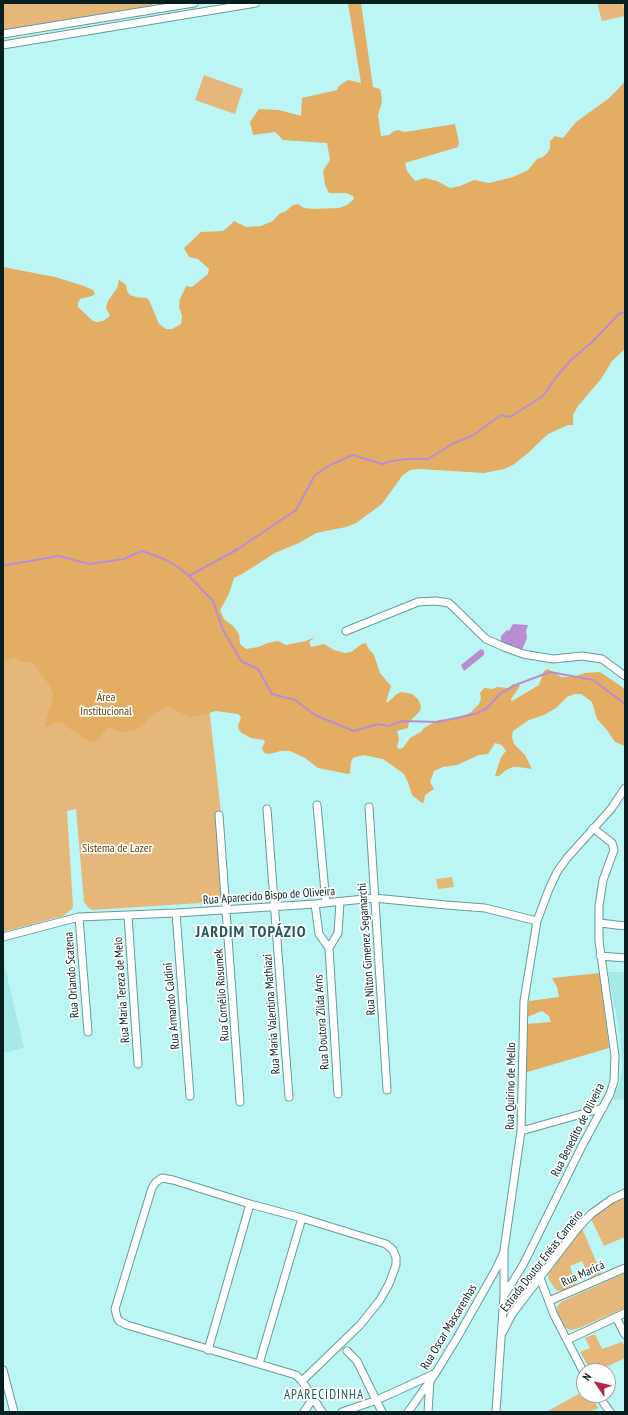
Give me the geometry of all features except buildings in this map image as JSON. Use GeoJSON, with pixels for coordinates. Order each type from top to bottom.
{"type":"FeatureCollection","features":[{"type":"Feature","properties":{"kind":"street"},"geometry":{"type":"LineString","coordinates":[[3,34],[156,6],[194,3]]}},
{"type":"Feature","properties":{"kind":"street"},"geometry":{"type":"LineString","coordinates":[[3,44],[256,3]]}},
{"type":"Feature","properties":{"kind":"street"},"geometry":{"type":"LineString","coordinates":[[156,6],[161,18]]}},
{"type":"Feature","properties":{"kind":"street"},"geometry":{"type":"LineString","coordinates":[[346,631],[418,602],[436,601],[449,603],[486,639],[504,647],[523,654],[553,659],[582,656],[602,659],[625,676]]}},
{"type":"Feature","properties":{"kind":"street","name":"Rua Quirino de Mello"},"geometry":{"type":"LineString","coordinates":[[496,1412],[504,1295],[504,1250],[521,1131],[524,1001],[537,922],[557,872],[593,828],[611,809],[625,788]]}},
{"type":"Feature","properties":{"kind":"street"},"geometry":{"type":"LineString","coordinates":[[317,805],[326,903]]}},
{"type":"Feature","properties":{"kind":"street","name":"Rua Nilton Gimenez Segamarchi"},"geometry":{"type":"LineString","coordinates":[[369,807],[387,1090]]}},
{"type":"Feature","properties":{"kind":"street","name":"Rua Maria Valentina Mathiazi"},"geometry":{"type":"LineString","coordinates":[[267,809],[289,1097]]}},
{"type":"Feature","properties":{"kind":"street","name":"Rua Cornélio Rosumek"},"geometry":{"type":"LineString","coordinates":[[219,815],[240,1102]]}},
{"type":"Feature","properties":{"kind":"street","name":"Rua Benedito de Oliveira"},"geometry":{"type":"LineString","coordinates":[[504,1295],[523,1265],[582,1146],[610,1094],[614,1081],[615,1056],[600,956],[599,906],[603,880],[614,850],[612,843],[593,828]]}},
{"type":"Feature","properties":{"kind":"street","name":"Rua Aparecido Bispo de Oliveira"},"geometry":{"type":"LineString","coordinates":[[3,937],[79,917],[128,916],[275,907],[374,898],[485,908],[537,922]]}},
{"type":"Feature","properties":{"kind":"street"},"geometry":{"type":"LineString","coordinates":[[329,948],[338,933],[340,902]]}},
{"type":"Feature","properties":{"kind":"street","name":"Rua Doutora Zilda Arns"},"geometry":{"type":"LineString","coordinates":[[315,904],[319,934],[329,948],[338,1094]]}},
{"type":"Feature","properties":{"kind":"street","name":"Rua Armando Caldini"},"geometry":{"type":"LineString","coordinates":[[176,913],[190,1096]]}},
{"type":"Feature","properties":{"kind":"street","name":"Rua Maria Tereza de Melo"},"geometry":{"type":"LineString","coordinates":[[128,916],[138,1064]]}},
{"type":"Feature","properties":{"kind":"street","name":"Rua Orlando Scatena"},"geometry":{"type":"LineString","coordinates":[[79,917],[88,1032]]}},
{"type":"Feature","properties":{"kind":"street"},"geometry":{"type":"LineString","coordinates":[[600,923],[625,926]]}},
{"type":"Feature","properties":{"kind":"street"},"geometry":{"type":"LineString","coordinates":[[600,956],[625,958]]}},
{"type":"Feature","properties":{"kind":"street"},"geometry":{"type":"LineString","coordinates":[[521,1131],[602,1108]]}},
{"type":"Feature","properties":{"kind":"street"},"geometry":{"type":"LineString","coordinates":[[302,1381],[360,1325],[380,1300],[389,1284],[396,1265],[396,1257],[393,1250],[386,1244],[173,1180],[162,1178],[156,1182],[152,1188],[115,1309],[119,1321],[127,1325],[208,1350],[296,1375],[302,1381],[322,1412]]}},
{"type":"Feature","properties":{"kind":"street","name":"Estrada Doutor Enéas Carneiro"},"geometry":{"type":"LineString","coordinates":[[501,1335],[512,1314],[577,1230],[591,1214],[612,1199],[625,1193]]}},
{"type":"Feature","properties":{"kind":"street"},"geometry":{"type":"LineString","coordinates":[[208,1350],[250,1204]]}},
{"type":"Feature","properties":{"kind":"street"},"geometry":{"type":"LineString","coordinates":[[259,1364],[302,1218]]}},
{"type":"Feature","properties":{"kind":"street","name":"Rua Oscar Mascarenhas"},"geometry":{"type":"LineString","coordinates":[[408,1412],[430,1381],[475,1307],[504,1250]]}},
{"type":"Feature","properties":{"kind":"street","name":"Rua Maricá"},"geometry":{"type":"LineString","coordinates":[[549,1301],[625,1268]]}},
{"type":"Feature","properties":{"kind":"street"},"geometry":{"type":"LineString","coordinates":[[540,1278],[554,1315],[579,1363]]}},
{"type":"Feature","properties":{"kind":"street"},"geometry":{"type":"LineString","coordinates":[[567,1340],[625,1313]]}},
{"type":"Feature","properties":{"kind":"street"},"geometry":{"type":"LineString","coordinates":[[616,1317],[625,1334]]}},
{"type":"Feature","properties":{"kind":"street"},"geometry":{"type":"LineString","coordinates":[[347,1351],[357,1361],[382,1412]]}},
{"type":"Feature","properties":{"kind":"street"},"geometry":{"type":"LineString","coordinates":[[3,1370],[14,1412]]}},
{"type":"Feature","properties":{"kind":"street"},"geometry":{"type":"LineString","coordinates":[[342,1412],[377,1400],[434,1374]]}},
{"type":"Feature","properties":{"kind":"street"},"geometry":{"type":"LineString","coordinates":[[428,1412],[430,1381]]}},
{"type":"Feature","properties":{"kind":"street"},"geometry":{"type":"LineString","coordinates":[[304,1412],[313,1398]]}},
{"type":"Feature","properties":{"kind":"street"},"geometry":{"type":"LineString","coordinates":[[604,1403],[610,1412]]}},
{"type":"Feature","properties":{"kind":"shaded area"},"geometry":{"type":"Polygon","coordinates":[[[513,624],[528,625],[526,631],[527,638],[522,650],[501,643],[501,636],[507,630],[509,631],[513,624]]]}},
{"type":"Feature","properties":{"kind":"shaded area"},"geometry":{"type":"Polygon","coordinates":[[[481,649],[484,651],[484,655],[464,671],[461,665],[481,649]]]}},
{"type":"Feature","properties":{"kind":"shaded area"},"geometry":{"type":"Polygon","coordinates":[[[3,959],[24,1048],[3,1053],[3,959]]]}},
{"type":"Feature","properties":{"kind":"shaded area"},"geometry":{"type":"Polygon","coordinates":[[[608,972],[625,972],[625,1099],[613,1100],[619,1084],[622,1067],[620,1034],[608,972]]]}},
{"type":"Feature","properties":{"kind":"green space"},"geometry":{"type":"Polygon","coordinates":[[[3,3],[153,3],[153,7],[3,31],[3,3]]]}},
{"type":"Feature","properties":{"kind":"green space"},"geometry":{"type":"Polygon","coordinates":[[[348,3],[361,3],[373,87],[380,89],[381,93],[382,102],[378,115],[381,136],[389,135],[398,130],[405,132],[455,124],[459,142],[458,147],[405,163],[407,171],[415,181],[425,178],[437,181],[450,188],[460,186],[474,180],[489,183],[513,177],[528,170],[537,159],[543,157],[548,152],[550,148],[550,141],[555,136],[563,138],[576,122],[608,99],[625,81],[625,349],[612,361],[601,379],[578,406],[573,415],[573,425],[568,425],[548,434],[513,465],[504,469],[484,473],[420,469],[410,470],[402,476],[382,504],[356,523],[346,527],[316,533],[299,543],[275,553],[234,578],[229,594],[220,610],[224,619],[233,626],[239,634],[240,644],[246,649],[278,641],[286,645],[306,641],[315,637],[309,642],[311,647],[324,644],[334,650],[345,653],[351,652],[362,644],[366,643],[374,655],[380,673],[391,686],[386,702],[401,692],[412,694],[418,699],[421,706],[420,711],[409,722],[408,728],[397,731],[399,739],[397,747],[399,749],[403,748],[410,738],[438,720],[456,718],[470,713],[479,704],[481,699],[480,693],[484,688],[508,688],[513,684],[519,684],[520,686],[511,699],[512,701],[539,685],[544,671],[548,669],[561,677],[573,677],[585,673],[600,672],[625,689],[625,746],[615,742],[597,719],[592,702],[581,694],[574,694],[567,697],[556,708],[544,715],[529,720],[513,731],[512,737],[514,744],[525,755],[532,769],[513,767],[506,770],[499,776],[495,776],[501,757],[506,751],[502,745],[495,743],[488,754],[479,755],[457,765],[443,767],[434,771],[430,782],[434,789],[425,795],[424,802],[422,803],[412,795],[404,774],[383,759],[363,755],[353,758],[350,773],[348,774],[318,768],[305,758],[290,751],[281,751],[269,754],[264,753],[262,748],[265,742],[264,740],[251,738],[239,730],[238,726],[241,717],[238,714],[216,711],[191,717],[167,707],[151,715],[143,725],[134,731],[121,732],[107,728],[95,742],[85,739],[60,722],[45,727],[53,696],[50,686],[34,664],[19,661],[14,657],[3,662],[3,267],[55,277],[93,290],[95,294],[80,299],[78,307],[93,321],[97,322],[103,321],[110,316],[106,308],[108,301],[117,288],[119,280],[126,285],[127,291],[130,295],[149,300],[159,324],[166,329],[172,329],[181,324],[182,316],[179,307],[180,299],[186,286],[192,287],[208,274],[209,269],[198,259],[189,257],[184,248],[201,232],[223,231],[234,221],[246,227],[261,226],[273,221],[279,214],[286,211],[293,205],[298,204],[304,208],[314,209],[339,208],[347,205],[354,199],[353,196],[346,193],[329,193],[325,185],[323,171],[330,160],[327,143],[283,140],[275,132],[253,135],[250,122],[259,109],[279,110],[301,116],[302,98],[337,90],[338,87],[348,80],[361,83],[348,3]]]}},
{"type":"Feature","properties":{"kind":"green space"},"geometry":{"type":"Polygon","coordinates":[[[597,3],[623,3],[625,16],[602,21],[597,3]]]}},
{"type":"Feature","properties":{"kind":"green space"},"geometry":{"type":"Polygon","coordinates":[[[204,75],[243,89],[235,114],[195,100],[204,75]]]}},
{"type":"Feature","properties":{"kind":"green space","name":"Área Institucional"},"geometry":{"type":"Polygon","coordinates":[[[195,585],[221,812],[215,813],[222,886],[220,899],[216,902],[92,910],[84,902],[76,809],[67,811],[72,909],[63,916],[3,932],[3,588],[195,585]]]}},
{"type":"Feature","properties":{"kind":"green space"},"geometry":{"type":"Polygon","coordinates":[[[452,877],[454,887],[438,889],[436,879],[452,877]]]}},
{"type":"Feature","properties":{"kind":"green space"},"geometry":{"type":"Polygon","coordinates":[[[600,973],[609,1048],[524,1073],[526,1024],[551,1022],[549,1016],[542,1011],[527,1017],[529,1001],[559,997],[557,987],[552,978],[600,973]]]}},
{"type":"Feature","properties":{"kind":"green space"},"geometry":{"type":"Polygon","coordinates":[[[625,1197],[625,1237],[604,1246],[591,1219],[614,1202],[625,1197]]]}},
{"type":"Feature","properties":{"kind":"green space"},"geometry":{"type":"Polygon","coordinates":[[[582,1228],[601,1273],[590,1278],[582,1261],[570,1266],[576,1284],[561,1291],[556,1290],[549,1280],[548,1272],[582,1228]]]}},
{"type":"Feature","properties":{"kind":"green space"},"geometry":{"type":"Polygon","coordinates":[[[625,1273],[625,1308],[577,1329],[570,1330],[565,1327],[557,1312],[557,1307],[561,1302],[625,1273]]]}},
{"type":"Feature","properties":{"kind":"green space"},"geometry":{"type":"Polygon","coordinates":[[[595,1334],[602,1349],[622,1342],[625,1347],[625,1358],[615,1363],[586,1363],[580,1352],[590,1348],[585,1338],[595,1334]]]}},
{"type":"Feature","properties":{"kind":"green space"},"geometry":{"type":"Polygon","coordinates":[[[576,1395],[576,1403],[595,1403],[598,1408],[590,1412],[546,1412],[576,1395]]]}},
{"type":"Feature","properties":{"kind":"waterway"},"geometry":{"type":"LineString","coordinates":[[189,576],[238,549],[296,510],[315,475],[330,465],[353,455],[382,464],[407,459],[428,459],[454,443],[472,436],[501,415],[510,417],[543,396],[557,376],[572,359],[592,342],[619,314],[625,312]]}},
{"type":"Feature","properties":{"kind":"waterway"},"geometry":{"type":"LineString","coordinates":[[142,551],[166,560],[178,567],[189,576],[213,601],[223,630],[241,661],[258,669],[272,694],[295,700],[315,715],[354,731],[378,724],[388,726],[403,721],[438,722],[475,714],[486,709],[501,693],[518,684],[550,672],[593,680],[625,704]]}},
{"type":"Feature","properties":{"kind":"waterway"},"geometry":{"type":"LineString","coordinates":[[3,564],[7,565],[59,556],[89,564],[124,559],[142,551]]}},
{"type":"Feature","properties":{"kind":"district","name":"JARDIM TOPÁZIO"},"geometry":{"type":"Point","coordinates":[251,932]}},
{"type":"Feature","properties":{"kind":"district","name":"APARECIDINHA"},"geometry":{"type":"Point","coordinates":[324,1395]}},
{"type":"Feature","properties":{"kind":"park label","name":"Sistema de Lazer"},"geometry":{"type":"Point","coordinates":[117,849]}}]}
